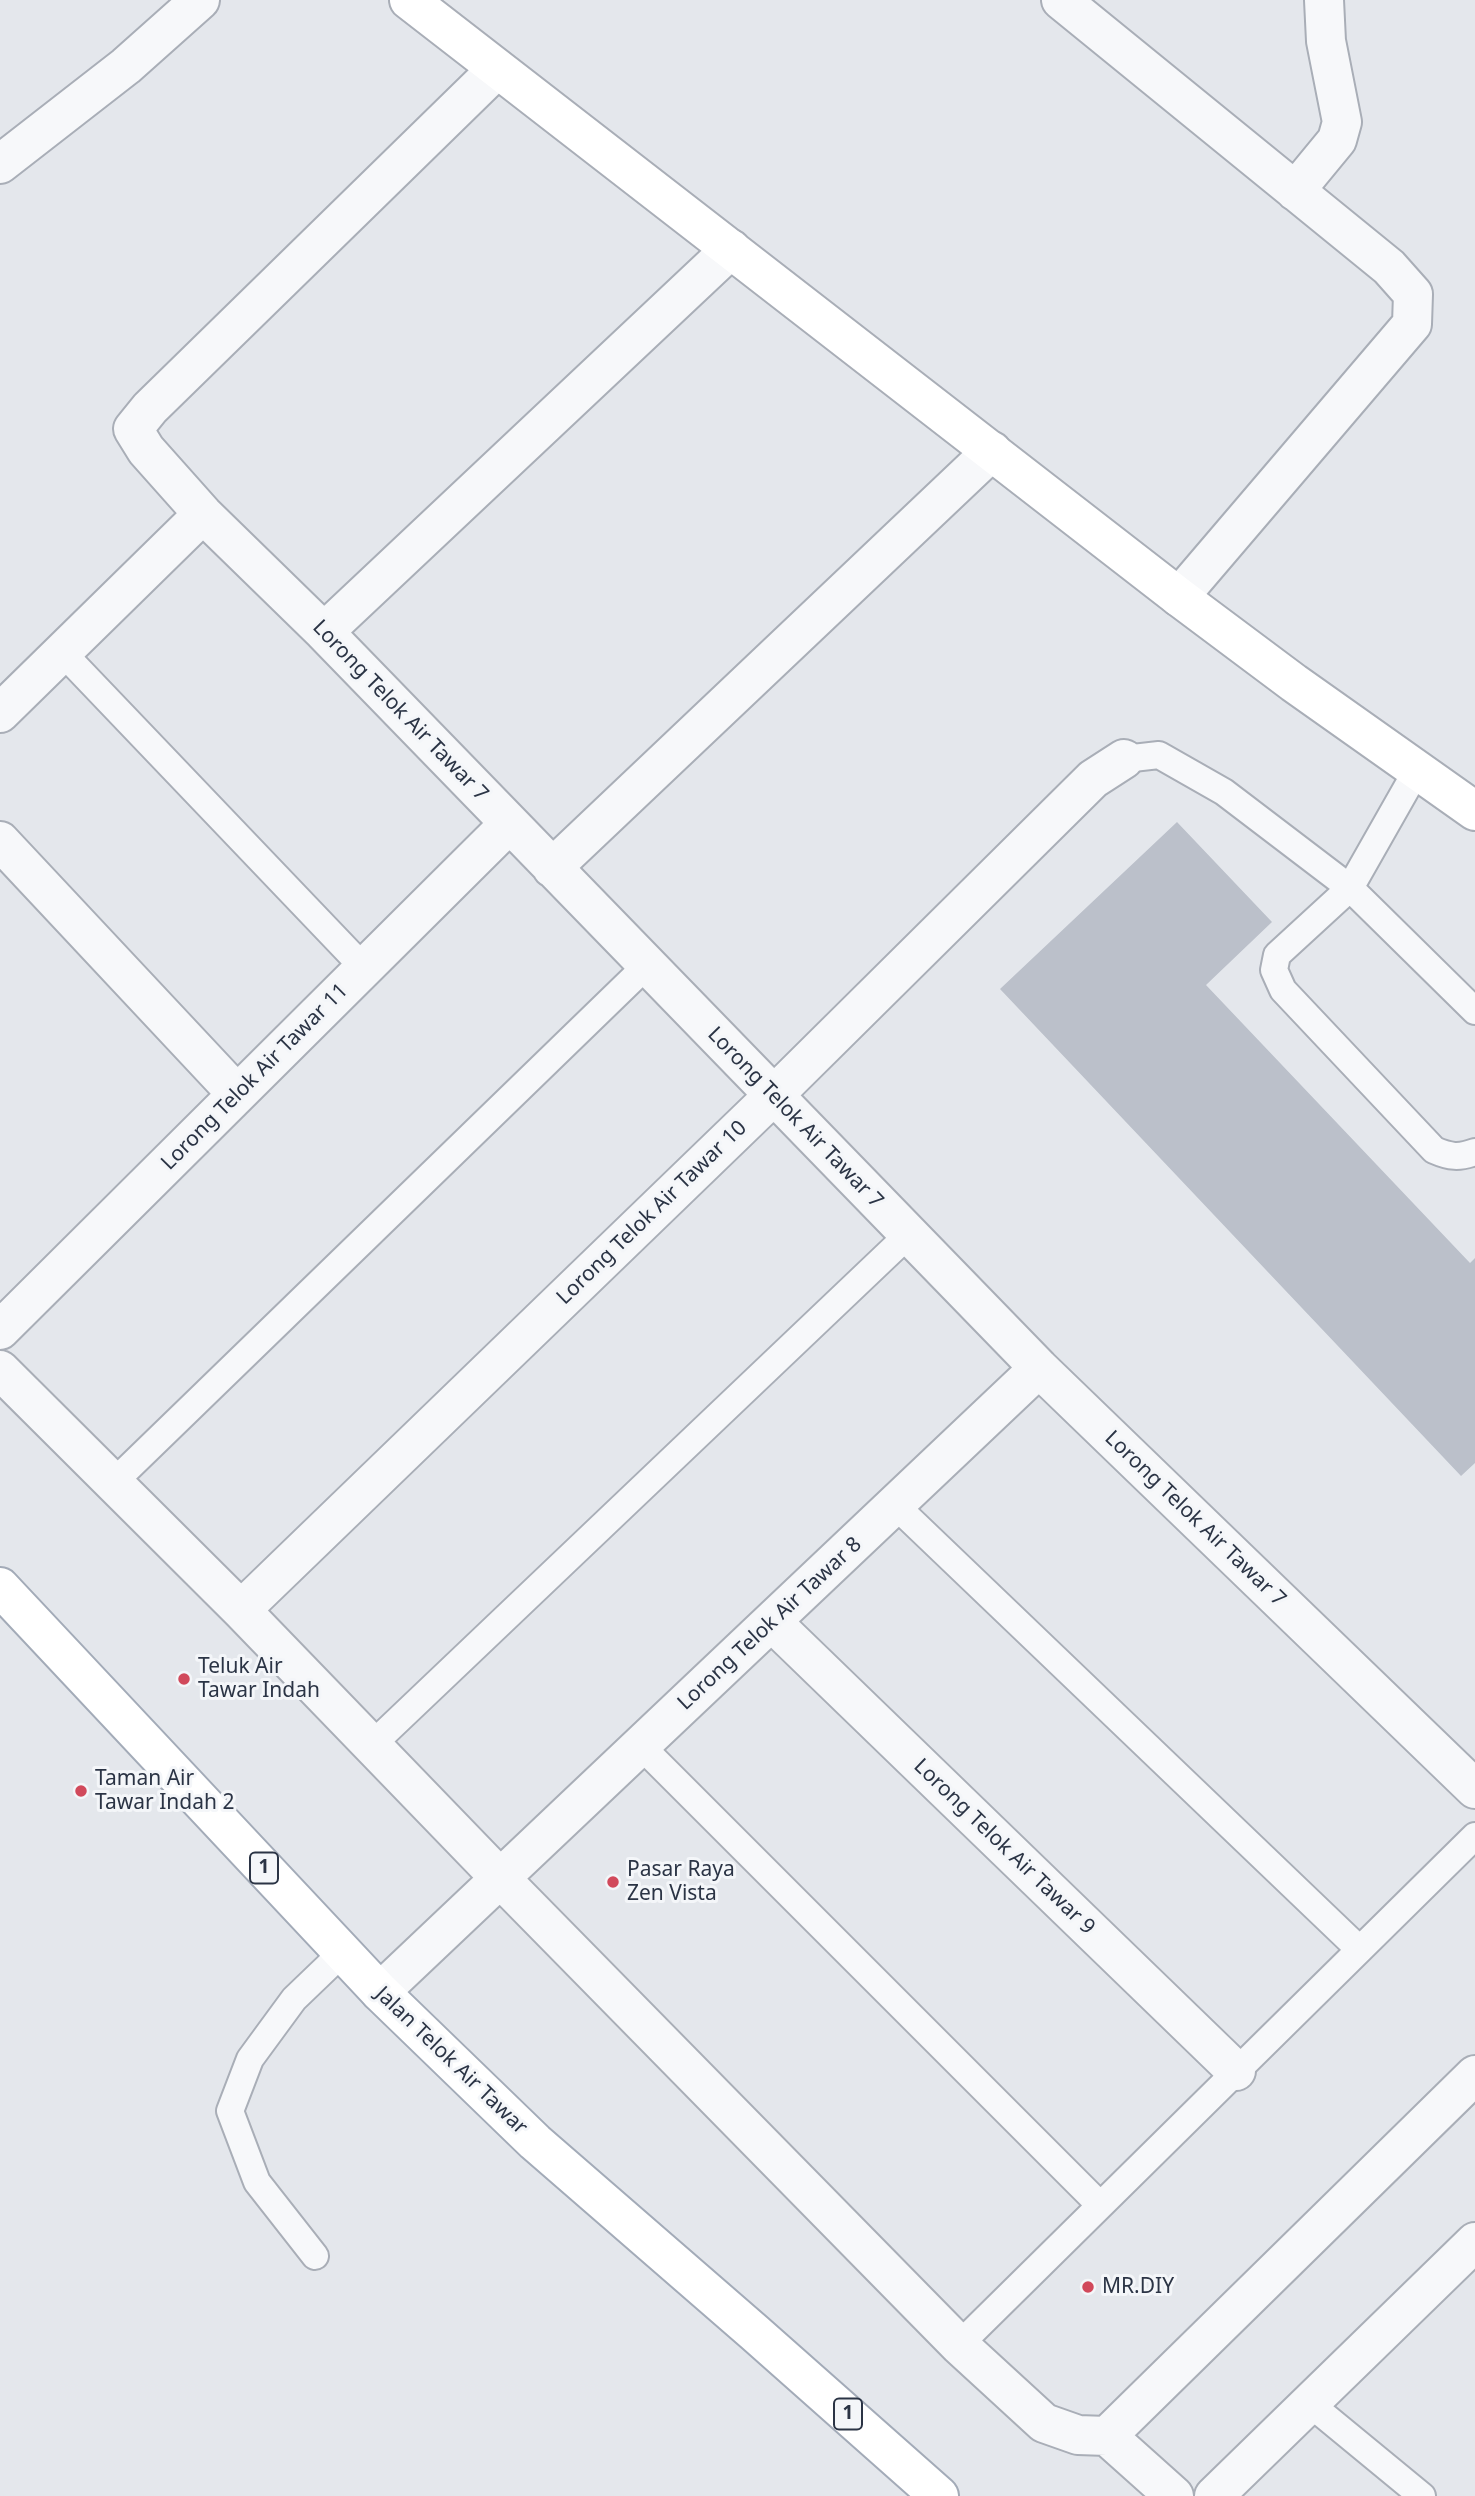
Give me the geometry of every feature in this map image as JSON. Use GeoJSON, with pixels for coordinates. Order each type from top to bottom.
{"type":"FeatureCollection","features":[{"type":"Feature","properties":{"kind":"main road"},"geometry":{"type":"LineString","coordinates":[[409,0],[1179,597],[1475,811]]}},
{"type":"Feature","properties":{"kind":"main road","name":"Jalan Telok Air Tawar"},"geometry":{"type":"LineString","coordinates":[[0,1587],[380,1992],[535,2142],[939,2496]]}},
{"type":"Feature","properties":{"kind":"street"},"geometry":{"type":"LineString","coordinates":[[0,164],[127,66],[200,0]]}},
{"type":"Feature","properties":{"kind":"street"},"geometry":{"type":"LineString","coordinates":[[1061,0],[1389,267],[1413,295],[1412,324],[1179,597]]}},
{"type":"Feature","properties":{"kind":"street"},"geometry":{"type":"LineString","coordinates":[[1295,191],[1338,140],[1342,122],[1326,41],[1324,0]]}},
{"type":"Feature","properties":{"kind":"street","name":"Lorong Telok Air Tawar 7"},"geometry":{"type":"LineString","coordinates":[[497,69],[160,398],[133,429],[146,450],[202,514],[324,632],[1039,1368],[1475,1789]]}},
{"type":"Feature","properties":{"kind":"street"},"geometry":{"type":"LineString","coordinates":[[324,632],[731,249]]}},
{"type":"Feature","properties":{"kind":"street"},"geometry":{"type":"LineString","coordinates":[[552,868],[992,451]]}},
{"type":"Feature","properties":{"kind":"street"},"geometry":{"type":"LineString","coordinates":[[0,713],[202,514]]}},
{"type":"Feature","properties":{"kind":"street","name":"Lorong Telok Air Tawar 10"},"geometry":{"type":"LineString","coordinates":[[242,1610],[774,1096],[1093,779],[1124,759]]}},
{"type":"Feature","properties":{"kind":"street","name":"Lorong Telok Air Tawar 11"},"geometry":{"type":"LineString","coordinates":[[0,1330],[509,824]]}},
{"type":"Feature","properties":{"kind":"street"},"geometry":{"type":"LineString","coordinates":[[0,841],[237,1094]]}},
{"type":"Feature","properties":{"kind":"street","name":"Lorong Telok Air Tawar 8"},"geometry":{"type":"LineString","coordinates":[[380,1992],[1039,1368]]}},
{"type":"Feature","properties":{"kind":"street"},"geometry":{"type":"LineString","coordinates":[[0,1370],[242,1610],[501,1879],[959,2345],[1044,2423],[1078,2435],[1107,2436],[1174,2496]]}},
{"type":"Feature","properties":{"kind":"street","name":"Lorong Telok Air Tawar 9"},"geometry":{"type":"LineString","coordinates":[[772,1622],[1236,2071]]}},
{"type":"Feature","properties":{"kind":"street"},"geometry":{"type":"LineString","coordinates":[[1107,2436],[1475,2075]]}},
{"type":"Feature","properties":{"kind":"street"},"geometry":{"type":"LineString","coordinates":[[1214,2496],[1309,2403],[1469,2260]]}},
{"type":"Feature","properties":{"kind":"lane"},"geometry":{"type":"LineString","coordinates":[[63,653],[364,968]]}},
{"type":"Feature","properties":{"kind":"lane"},"geometry":{"type":"LineString","coordinates":[[1124,759],[1159,755],[1224,792],[1350,888],[1475,1011]]}},
{"type":"Feature","properties":{"kind":"lane"},"geometry":{"type":"LineString","coordinates":[[1416,770],[1350,888],[1277,955],[1274,970],[1283,990],[1434,1150],[1446,1156],[1460,1157],[1475,1152]]}},
{"type":"Feature","properties":{"kind":"lane"},"geometry":{"type":"LineString","coordinates":[[113,1483],[647,965]]}},
{"type":"Feature","properties":{"kind":"lane"},"geometry":{"type":"LineString","coordinates":[[373,1744],[909,1234]]}},
{"type":"Feature","properties":{"kind":"lane"},"geometry":{"type":"LineString","coordinates":[[895,1505],[1359,1949]]}},
{"type":"Feature","properties":{"kind":"lane"},"geometry":{"type":"LineString","coordinates":[[641,1746],[1100,2205]]}},
{"type":"Feature","properties":{"kind":"lane"},"geometry":{"type":"LineString","coordinates":[[959,2345],[1475,1836]]}},
{"type":"Feature","properties":{"kind":"lane"},"geometry":{"type":"LineString","coordinates":[[315,2256],[257,2182],[230,2111],[250,2059],[294,1999],[343,1952]]}},
{"type":"Feature","properties":{"kind":"lane"},"geometry":{"type":"LineString","coordinates":[[1309,2403],[1422,2496]]}},
{"type":"Feature","properties":{"kind":"building"},"geometry":{"type":"Polygon","coordinates":[[[1177,822],[1272,922],[1206,985],[1470,1263],[1475,1258],[1475,1463],[1461,1476],[1000,989],[1177,822]]]}},
{"type":"Feature","properties":{"kind":"place","name":"Teluk Air Tawar Indah"},"geometry":{"type":"Point","coordinates":[184,1679]}},
{"type":"Feature","properties":{"kind":"place","name":"Taman Air Tawar Indah 2"},"geometry":{"type":"Point","coordinates":[81,1791]}},
{"type":"Feature","properties":{"kind":"place","name":"Pasar Raya Zen Vista"},"geometry":{"type":"Point","coordinates":[613,1882]}},
{"type":"Feature","properties":{"kind":"place","name":"MR.DIY"},"geometry":{"type":"Point","coordinates":[1088,2287]}}]}
